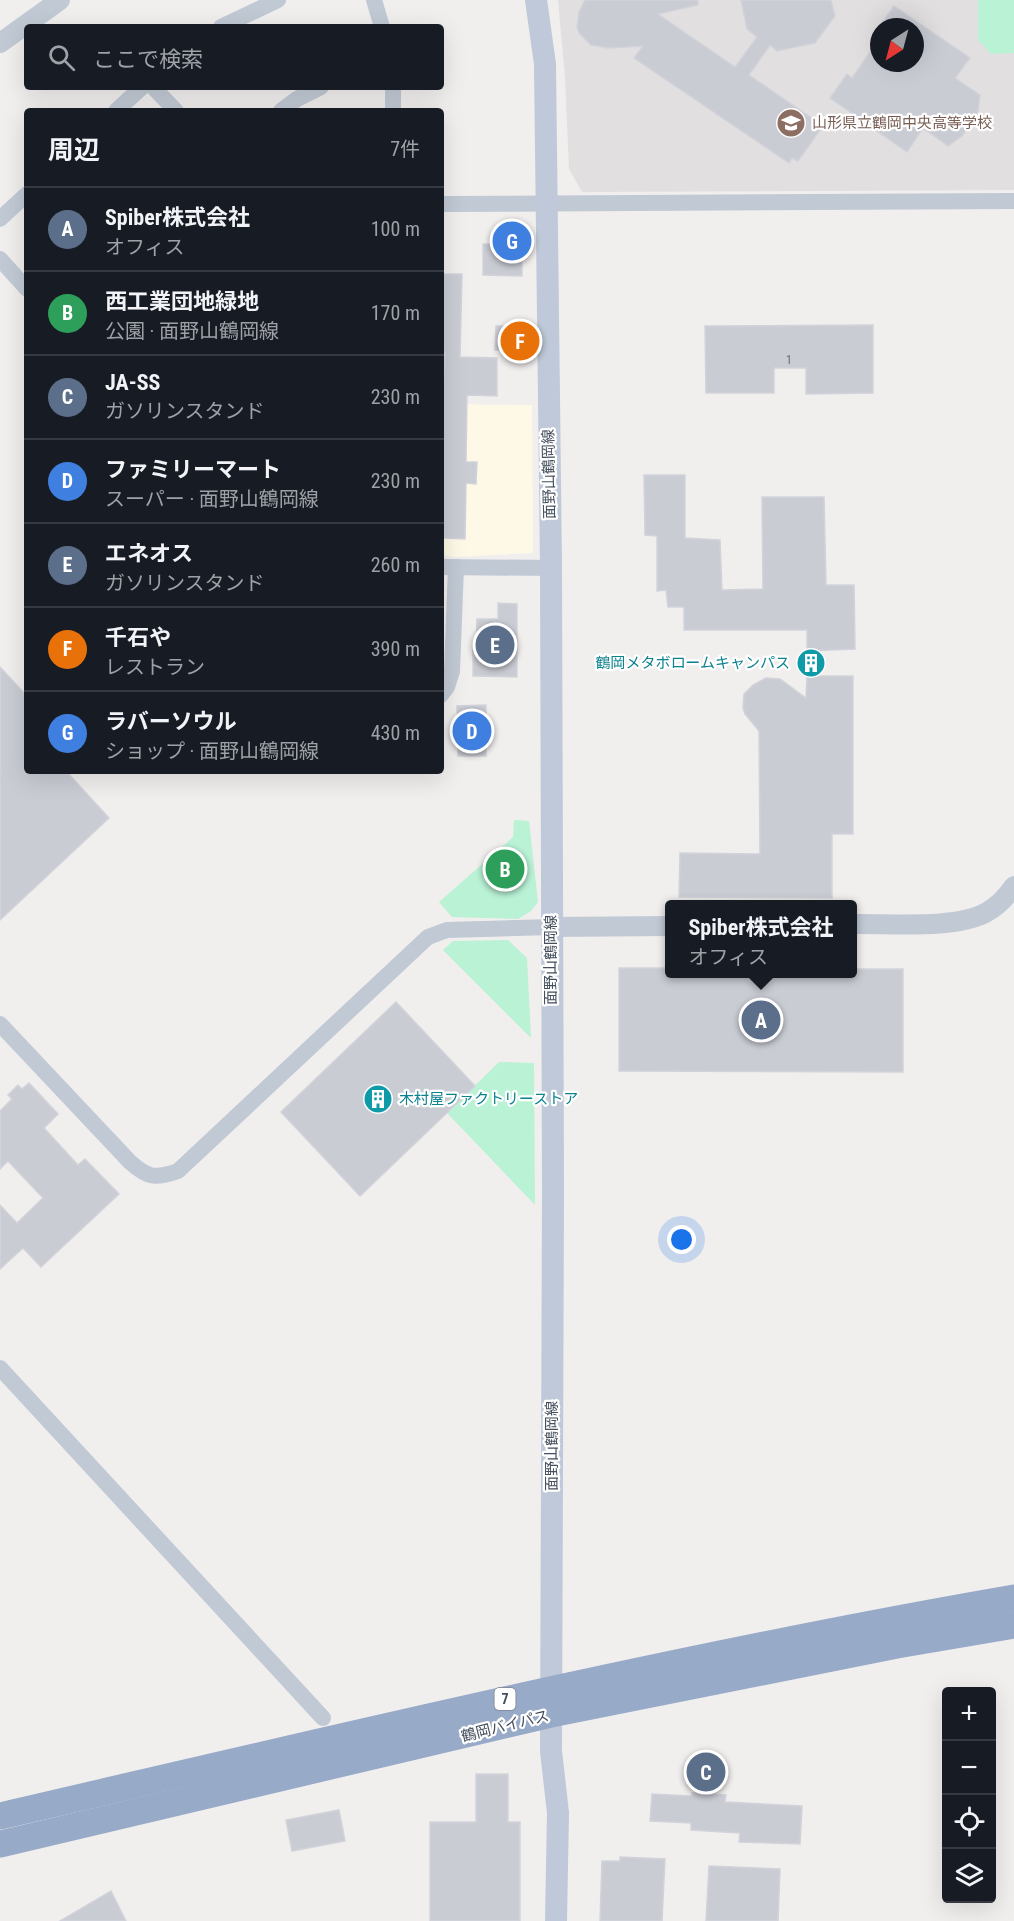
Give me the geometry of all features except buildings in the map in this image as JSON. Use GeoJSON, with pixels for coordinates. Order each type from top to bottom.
{"type":"FeatureCollection","features":[{"type":"Feature","properties":{"kind":"highway","name":"鶴岡バイパス"},"geometry":{"type":"LineString","coordinates":[[0,1844],[551,1702],[885,1620],[1014,1598]]}},
{"type":"Feature","properties":{"kind":"highway","name":"鶴岡バイパス"},"geometry":{"type":"LineString","coordinates":[[0,1816],[551,1702],[1014,1624]]}},
{"type":"Feature","properties":{"kind":"main road","name":"面野山鶴岡線"},"geometry":{"type":"LineString","coordinates":[[536,0],[545,64],[551,568],[553,1181],[551,1750],[558,1813],[556,1921]]}},
{"type":"Feature","properties":{"kind":"street"},"geometry":{"type":"LineString","coordinates":[[27,24],[60,0]]}},
{"type":"Feature","properties":{"kind":"street"},"geometry":{"type":"LineString","coordinates":[[227,24],[278,0]]}},
{"type":"Feature","properties":{"kind":"street"},"geometry":{"type":"LineString","coordinates":[[374,0],[381,24]]}},
{"type":"Feature","properties":{"kind":"street"},"geometry":{"type":"LineString","coordinates":[[0,43],[24,26]]}},
{"type":"Feature","properties":{"kind":"street"},"geometry":{"type":"LineString","coordinates":[[119,108],[139,90]]}},
{"type":"Feature","properties":{"kind":"street"},"geometry":{"type":"LineString","coordinates":[[156,90],[173,108]]}},
{"type":"Feature","properties":{"kind":"street"},"geometry":{"type":"LineString","coordinates":[[285,108],[315,90]]}},
{"type":"Feature","properties":{"kind":"street"},"geometry":{"type":"LineString","coordinates":[[393,90],[393,108]]}},
{"type":"Feature","properties":{"kind":"street"},"geometry":{"type":"LineString","coordinates":[[0,219],[24,197]]}},
{"type":"Feature","properties":{"kind":"street"},"geometry":{"type":"LineString","coordinates":[[444,204],[1014,201]]}},
{"type":"Feature","properties":{"kind":"street"},"geometry":{"type":"LineString","coordinates":[[0,259],[24,286]]}},
{"type":"Feature","properties":{"kind":"street"},"geometry":{"type":"LineString","coordinates":[[444,691],[452,671],[448,567],[551,568]]}},
{"type":"Feature","properties":{"kind":"street"},"geometry":{"type":"LineString","coordinates":[[857,924],[952,923],[986,913],[1007,896],[1014,886]]}},
{"type":"Feature","properties":{"kind":"street"},"geometry":{"type":"LineString","coordinates":[[0,1024],[130,1162],[149,1176],[162,1176],[178,1171],[428,937],[447,930],[665,926]]}},
{"type":"Feature","properties":{"kind":"street"},"geometry":{"type":"LineString","coordinates":[[0,1368],[323,1718]]}},
{"type":"Feature","properties":{"kind":"shaded area","name":"山形県立鶴岡中央高等学校"},"geometry":{"type":"Polygon","coordinates":[[[558,0],[1014,0],[1014,190],[582,192],[569,169],[565,77],[558,0]]]}},
{"type":"Feature","properties":{"kind":"shaded area"},"geometry":{"type":"Polygon","coordinates":[[[444,404],[532,405],[533,553],[454,557],[444,555],[444,404]]]}},
{"type":"Feature","properties":{"kind":"green space"},"geometry":{"type":"Polygon","coordinates":[[[978,0],[1014,0],[1014,53],[991,54],[978,40],[978,0]]]}},
{"type":"Feature","properties":{"kind":"green space"},"geometry":{"type":"Polygon","coordinates":[[[514,820],[529,821],[538,902],[531,911],[518,919],[452,917],[439,902],[513,837],[514,820]]]}},
{"type":"Feature","properties":{"kind":"green space"},"geometry":{"type":"Polygon","coordinates":[[[508,940],[527,958],[531,1038],[443,950],[453,941],[508,940]]]}},
{"type":"Feature","properties":{"kind":"green space"},"geometry":{"type":"Polygon","coordinates":[[[499,1062],[534,1063],[535,1205],[447,1113],[499,1062]]]}},
{"type":"Feature","properties":{"kind":"place","name":"山形県立鶴岡中央高等学校"},"geometry":{"type":"Point","coordinates":[791,123]}},
{"type":"Feature","properties":{"kind":"place","name":"ラバーソウル"},"geometry":{"type":"Point","coordinates":[512,241]}},
{"type":"Feature","properties":{"kind":"place","name":"千石や"},"geometry":{"type":"Point","coordinates":[520,341]}},
{"type":"Feature","properties":{"kind":"place","name":"エネオス"},"geometry":{"type":"Point","coordinates":[495,645]}},
{"type":"Feature","properties":{"kind":"place","name":"鶴岡メタボロームキャンパス"},"geometry":{"type":"Point","coordinates":[811,663]}},
{"type":"Feature","properties":{"kind":"place","name":"ファミリーマート"},"geometry":{"type":"Point","coordinates":[472,731]}},
{"type":"Feature","properties":{"kind":"place","name":"西工業団地緑地"},"geometry":{"type":"Point","coordinates":[505,869]}},
{"type":"Feature","properties":{"kind":"place","name":"Spiber株式会社"},"geometry":{"type":"Point","coordinates":[761,1020]}},
{"type":"Feature","properties":{"kind":"place","name":"木村屋ファクトリーストア"},"geometry":{"type":"Point","coordinates":[378,1099]}},
{"type":"Feature","properties":{"kind":"place","name":"JA-SS"},"geometry":{"type":"Point","coordinates":[706,1772]}}]}
